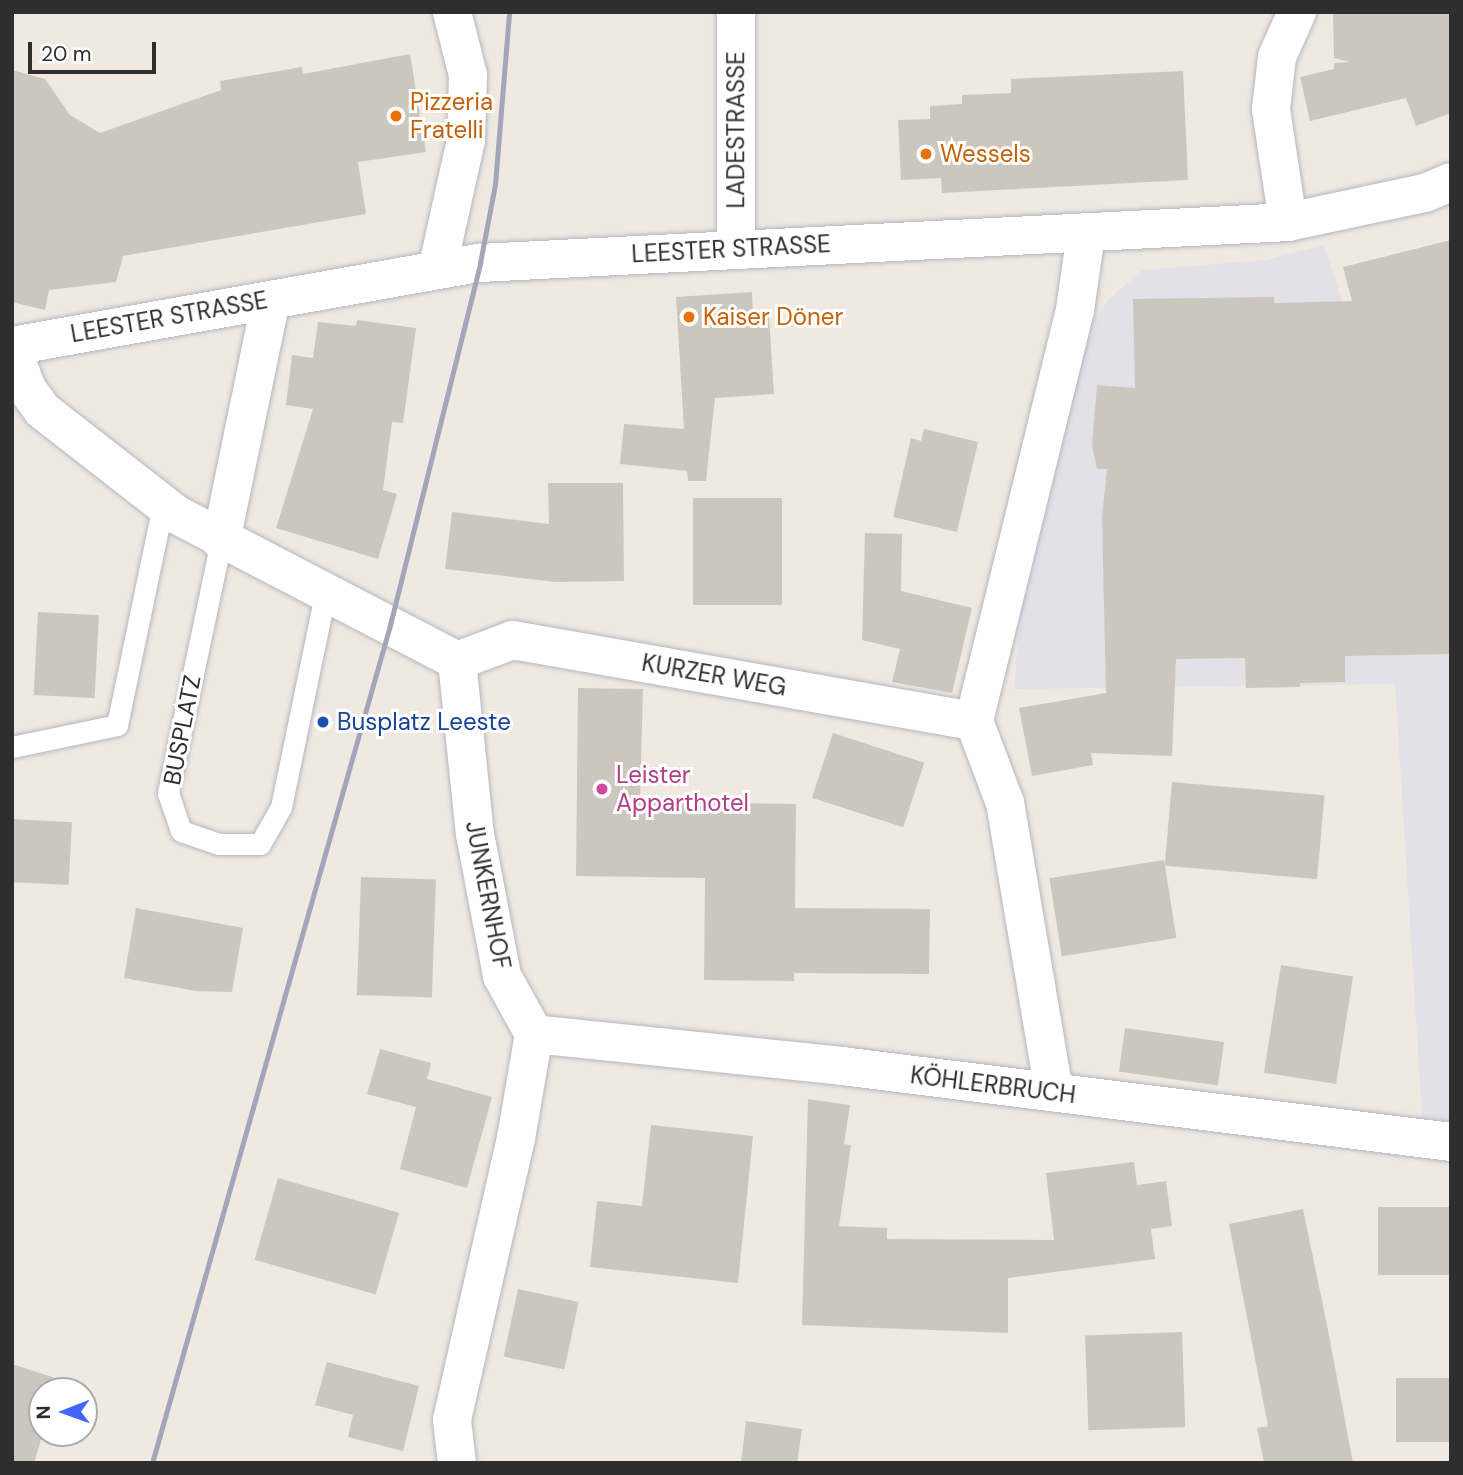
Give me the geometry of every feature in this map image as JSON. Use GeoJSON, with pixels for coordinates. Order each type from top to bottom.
{"type":"FeatureCollection","features":[{"type":"Feature","properties":{"kind":"street"},"geometry":{"type":"LineString","coordinates":[[437,270],[466,139],[468,75],[452,12]]}},
{"type":"Feature","properties":{"kind":"street","name":"LADESTRASSE"},"geometry":{"type":"LineString","coordinates":[[736,12],[736,248]]}},
{"type":"Feature","properties":{"kind":"street"},"geometry":{"type":"LineString","coordinates":[[1288,222],[1270,109],[1277,57],[1297,12]]}},
{"type":"Feature","properties":{"kind":"street","name":"LEESTER STRASSE"},"geometry":{"type":"LineString","coordinates":[[12,347],[480,263],[1288,222],[1425,193],[1451,182]]}},
{"type":"Feature","properties":{"kind":"street"},"geometry":{"type":"LineString","coordinates":[[1054,1092],[1005,803],[974,721],[1075,310],[1086,234]]}},
{"type":"Feature","properties":{"kind":"street","name":"BUSPLATZ"},"geometry":{"type":"LineString","coordinates":[[221,541],[271,300]]}},
{"type":"Feature","properties":{"kind":"street"},"geometry":{"type":"LineString","coordinates":[[12,347],[27,389],[42,410],[163,505],[221,541],[457,661]]}},
{"type":"Feature","properties":{"kind":"street","name":"KURZER WEG"},"geometry":{"type":"LineString","coordinates":[[457,661],[513,640],[974,721]]}},
{"type":"Feature","properties":{"kind":"street","name":"JUNKERNHOF"},"geometry":{"type":"LineString","coordinates":[[457,661],[475,834],[502,976],[534,1034]]}},
{"type":"Feature","properties":{"kind":"street"},"geometry":{"type":"LineString","coordinates":[[457,1463],[452,1420],[516,1138],[534,1034]]}},
{"type":"Feature","properties":{"kind":"street","name":"KÖHLERBRUCH"},"geometry":{"type":"LineString","coordinates":[[534,1034],[1054,1092],[1451,1142]]}},
{"type":"Feature","properties":{"kind":"lane"},"geometry":{"type":"LineString","coordinates":[[12,747],[117,725],[163,505]]}},
{"type":"Feature","properties":{"kind":"lane","name":"BUSPLATZ"},"geometry":{"type":"LineString","coordinates":[[221,541],[168,793],[181,831],[219,844],[260,844],[281,807],[325,595]]}},
{"type":"Feature","properties":{"kind":"shaded area"},"geometry":{"type":"Polygon","coordinates":[[[1324,245],[1367,379],[1451,359],[1451,1122],[1422,1117],[1395,684],[1014,689],[1022,583],[1084,335],[1110,298],[1143,270],[1266,260],[1324,245]]]}},
{"type":"Feature","properties":{"kind":"building"},"geometry":{"type":"Polygon","coordinates":[[[1333,12],[1451,12],[1451,113],[1416,126],[1406,98],[1310,121],[1300,77],[1334,69],[1334,63],[1350,62],[1334,58],[1333,12]]]}},
{"type":"Feature","properties":{"kind":"building"},"geometry":{"type":"Polygon","coordinates":[[[410,54],[426,152],[358,162],[366,214],[123,256],[116,282],[49,290],[45,310],[12,302],[12,70],[45,79],[70,115],[100,133],[221,90],[220,81],[302,67],[303,74],[410,54]]]}},
{"type":"Feature","properties":{"kind":"building"},"geometry":{"type":"Polygon","coordinates":[[[1183,71],[1188,180],[942,193],[941,178],[901,180],[898,120],[930,119],[930,106],[962,104],[962,95],[1011,93],[1011,79],[1183,71]]]}},
{"type":"Feature","properties":{"kind":"building"},"geometry":{"type":"Polygon","coordinates":[[[1451,240],[1451,654],[1345,656],[1345,682],[1300,683],[1300,687],[1246,688],[1245,658],[1176,659],[1172,756],[1091,753],[1093,765],[1032,776],[1019,708],[1106,693],[1102,517],[1107,469],[1097,469],[1092,445],[1097,385],[1135,388],[1133,299],[1274,297],[1274,303],[1352,301],[1343,267],[1451,240]]]}},
{"type":"Feature","properties":{"kind":"building"},"geometry":{"type":"Polygon","coordinates":[[[752,292],[753,317],[769,316],[774,394],[715,398],[706,481],[688,481],[687,471],[620,464],[624,424],[684,429],[676,297],[752,292]]]}},
{"type":"Feature","properties":{"kind":"building"},"geometry":{"type":"Polygon","coordinates":[[[357,320],[416,328],[403,423],[392,422],[383,490],[397,494],[378,559],[276,528],[313,409],[286,405],[292,355],[313,358],[318,322],[356,326],[357,320]]]}},
{"type":"Feature","properties":{"kind":"building"},"geometry":{"type":"Polygon","coordinates":[[[924,429],[978,442],[957,532],[893,517],[911,438],[921,441],[924,429]]]}},
{"type":"Feature","properties":{"kind":"building"},"geometry":{"type":"Polygon","coordinates":[[[548,483],[623,483],[624,581],[556,582],[445,569],[452,512],[549,524],[548,483]]]}},
{"type":"Feature","properties":{"kind":"building"},"geometry":{"type":"Polygon","coordinates":[[[693,498],[782,498],[782,605],[693,605],[693,498]]]}},
{"type":"Feature","properties":{"kind":"building"},"geometry":{"type":"Polygon","coordinates":[[[865,533],[902,534],[901,591],[972,608],[952,693],[892,682],[900,649],[862,640],[865,533]]]}},
{"type":"Feature","properties":{"kind":"building"},"geometry":{"type":"Polygon","coordinates":[[[38,612],[99,615],[95,698],[34,695],[38,612]]]}},
{"type":"Feature","properties":{"kind":"building"},"geometry":{"type":"Polygon","coordinates":[[[578,688],[643,689],[640,802],[796,804],[795,908],[930,909],[929,974],[794,973],[794,981],[704,980],[705,878],[576,876],[578,688]]]}},
{"type":"Feature","properties":{"kind":"building"},"geometry":{"type":"Polygon","coordinates":[[[833,733],[924,763],[903,827],[812,798],[833,733]]]}},
{"type":"Feature","properties":{"kind":"building"},"geometry":{"type":"Polygon","coordinates":[[[1172,782],[1324,795],[1317,879],[1165,866],[1172,782]]]}},
{"type":"Feature","properties":{"kind":"building"},"geometry":{"type":"Polygon","coordinates":[[[12,819],[72,822],[69,885],[12,882],[12,819]]]}},
{"type":"Feature","properties":{"kind":"building"},"geometry":{"type":"Polygon","coordinates":[[[1164,860],[1176,938],[1062,956],[1049,878],[1164,860]]]}},
{"type":"Feature","properties":{"kind":"building"},"geometry":{"type":"Polygon","coordinates":[[[361,877],[436,880],[432,998],[357,995],[361,877]]]}},
{"type":"Feature","properties":{"kind":"building"},"geometry":{"type":"Polygon","coordinates":[[[136,908],[243,928],[232,992],[196,991],[124,978],[136,908]]]}},
{"type":"Feature","properties":{"kind":"building"},"geometry":{"type":"Polygon","coordinates":[[[1281,965],[1353,976],[1336,1084],[1264,1073],[1281,965]]]}},
{"type":"Feature","properties":{"kind":"building"},"geometry":{"type":"Polygon","coordinates":[[[1125,1028],[1224,1042],[1218,1085],[1119,1072],[1125,1028]]]}},
{"type":"Feature","properties":{"kind":"building"},"geometry":{"type":"Polygon","coordinates":[[[380,1049],[431,1063],[427,1079],[492,1097],[467,1188],[400,1169],[416,1107],[367,1094],[380,1049]]]}},
{"type":"Feature","properties":{"kind":"building"},"geometry":{"type":"Polygon","coordinates":[[[808,1099],[850,1105],[844,1144],[851,1145],[839,1226],[887,1228],[887,1239],[1054,1240],[1046,1173],[1134,1162],[1137,1185],[1166,1181],[1172,1226],[1151,1229],[1155,1259],[1008,1278],[1008,1333],[802,1325],[808,1099]]]}},
{"type":"Feature","properties":{"kind":"building"},"geometry":{"type":"Polygon","coordinates":[[[651,1125],[753,1136],[738,1283],[590,1267],[597,1201],[642,1206],[651,1125]]]}},
{"type":"Feature","properties":{"kind":"building"},"geometry":{"type":"Polygon","coordinates":[[[278,1178],[399,1213],[376,1294],[255,1260],[278,1178]]]}},
{"type":"Feature","properties":{"kind":"building"},"geometry":{"type":"Polygon","coordinates":[[[1378,1207],[1451,1207],[1451,1275],[1378,1275],[1378,1207]]]}},
{"type":"Feature","properties":{"kind":"building"},"geometry":{"type":"Polygon","coordinates":[[[1303,1209],[1353,1463],[1264,1463],[1257,1428],[1268,1426],[1229,1224],[1303,1209]]]}},
{"type":"Feature","properties":{"kind":"building"},"geometry":{"type":"Polygon","coordinates":[[[518,1289],[579,1302],[564,1369],[504,1356],[518,1289]]]}},
{"type":"Feature","properties":{"kind":"building"},"geometry":{"type":"Polygon","coordinates":[[[1182,1332],[1185,1427],[1088,1430],[1085,1335],[1182,1332]]]}},
{"type":"Feature","properties":{"kind":"building"},"geometry":{"type":"Polygon","coordinates":[[[327,1362],[419,1386],[403,1451],[348,1437],[353,1415],[315,1405],[327,1362]]]}},
{"type":"Feature","properties":{"kind":"building"},"geometry":{"type":"Polygon","coordinates":[[[12,1364],[52,1377],[28,1377],[28,1447],[39,1447],[34,1463],[12,1463],[12,1364]]]}},
{"type":"Feature","properties":{"kind":"building"},"geometry":{"type":"Polygon","coordinates":[[[1396,1378],[1451,1378],[1451,1442],[1396,1442],[1396,1378]]]}},
{"type":"Feature","properties":{"kind":"building"},"geometry":{"type":"Polygon","coordinates":[[[746,1421],[802,1429],[797,1463],[741,1463],[746,1421]]]}},
{"type":"Feature","properties":{"kind":"railway"},"geometry":{"type":"LineString","coordinates":[[152,1463],[390,625],[480,263],[495,184],[509,12]]}},
{"type":"Feature","properties":{"kind":"place","name":"Pizzeria Fratelli"},"geometry":{"type":"Point","coordinates":[396,116]}},
{"type":"Feature","properties":{"kind":"place","name":"Wessels"},"geometry":{"type":"Point","coordinates":[926,154]}},
{"type":"Feature","properties":{"kind":"place","name":"Kaiser Döner"},"geometry":{"type":"Point","coordinates":[689,317]}},
{"type":"Feature","properties":{"kind":"place","name":"Busplatz Leeste"},"geometry":{"type":"Point","coordinates":[323,722]}},
{"type":"Feature","properties":{"kind":"place","name":"Leister Apparthotel"},"geometry":{"type":"Point","coordinates":[602,789]}}]}
